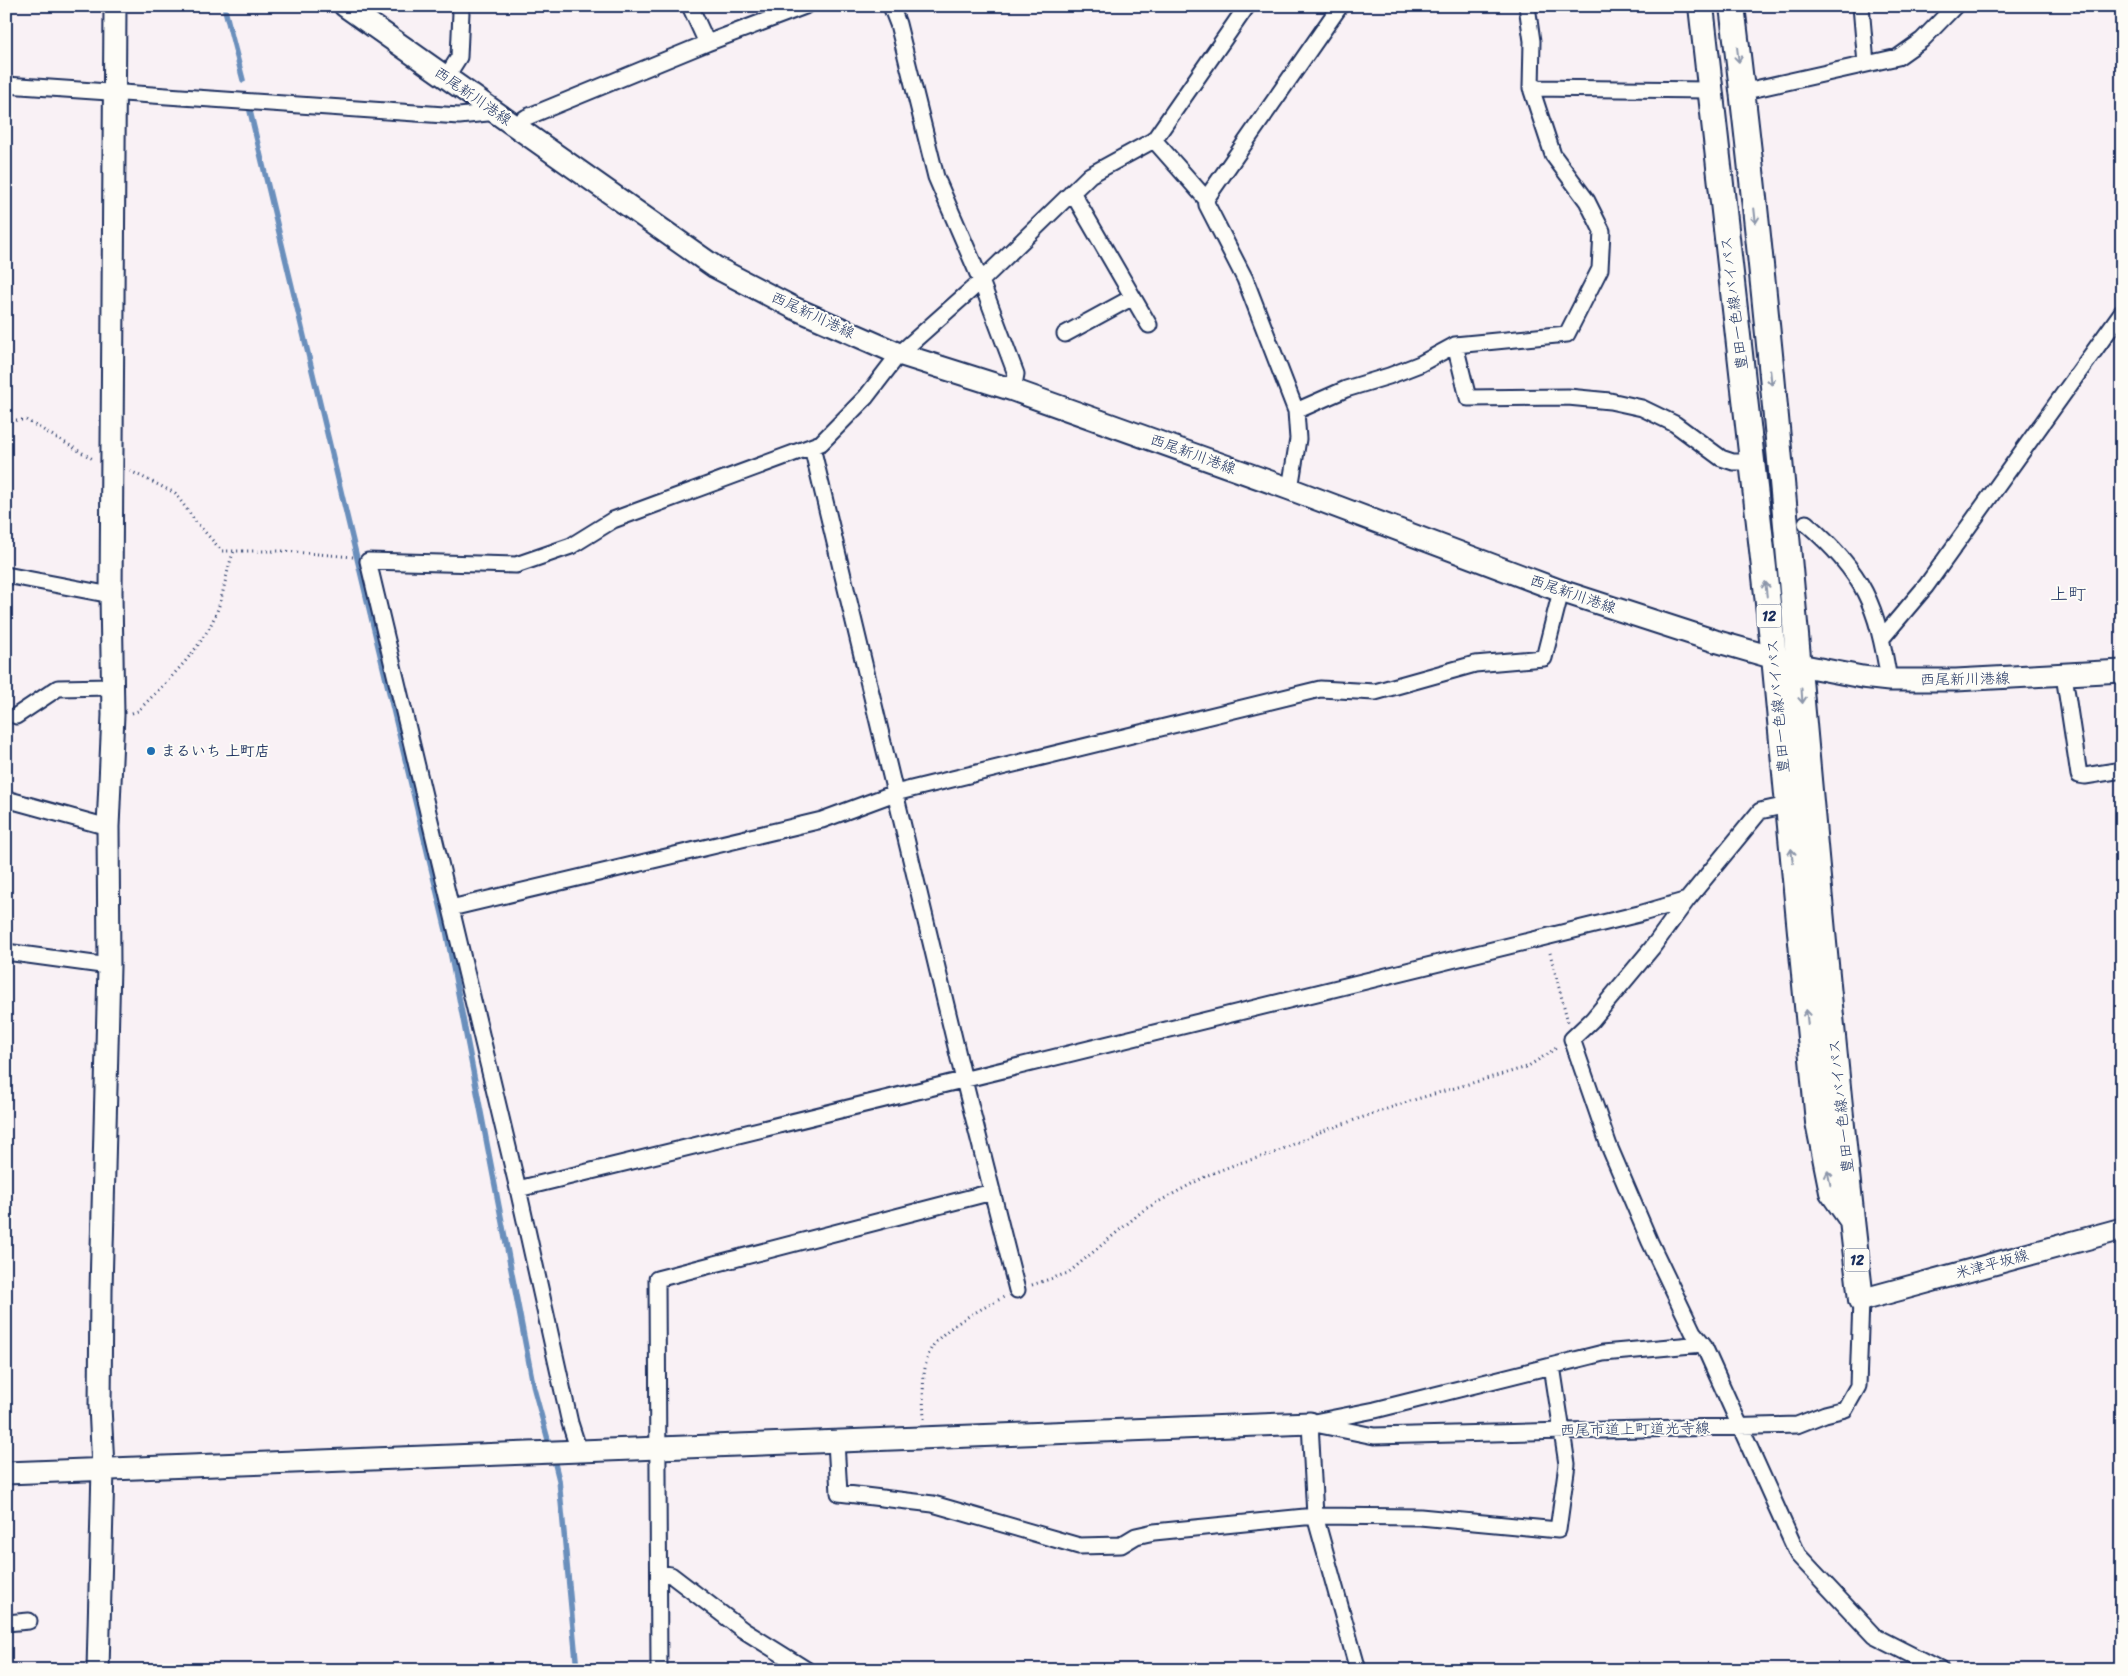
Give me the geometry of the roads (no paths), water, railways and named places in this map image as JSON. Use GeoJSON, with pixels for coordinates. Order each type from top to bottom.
{"type":"FeatureCollection","features":[{"type":"Feature","properties":{"kind":"main road","name":"豊田一色線バイパス"},"geometry":{"type":"LineString","coordinates":[[1701,6],[1774,657],[1818,1122],[1832,1192],[1852,1220]]}},
{"type":"Feature","properties":{"kind":"main road","name":"豊田一色線バイパス"},"geometry":{"type":"LineString","coordinates":[[1732,6],[1742,89],[1799,665],[1809,794],[1861,1300]]}},
{"type":"Feature","properties":{"kind":"street"},"geometry":{"type":"LineString","coordinates":[[98,1670],[103,1468],[100,1406],[100,1290],[108,966],[108,827],[113,715],[111,595],[115,6]]}},
{"type":"Feature","properties":{"kind":"street","name":"西尾新川港線"},"geometry":{"type":"LineString","coordinates":[[345,6],[447,76],[715,267],[794,308],[899,354],[1013,390],[1290,489],[1561,591],[1715,641],[1799,665],[1889,680],[1956,680],[2122,671]]}},
{"type":"Feature","properties":{"kind":"street"},"geometry":{"type":"LineString","coordinates":[[447,76],[459,56],[461,12],[459,6]]}},
{"type":"Feature","properties":{"kind":"street"},"geometry":{"type":"LineString","coordinates":[[690,6],[707,43]]}},
{"type":"Feature","properties":{"kind":"street"},"geometry":{"type":"LineString","coordinates":[[515,125],[527,117],[707,43],[805,6]]}},
{"type":"Feature","properties":{"kind":"street"},"geometry":{"type":"LineString","coordinates":[[891,6],[898,24],[936,177],[981,281],[1016,374],[1013,390]]}},
{"type":"Feature","properties":{"kind":"street"},"geometry":{"type":"LineString","coordinates":[[571,1452],[570,1423],[518,1189],[368,561],[516,565],[571,546],[613,520],[821,443],[866,397],[899,354],[981,281],[1090,175],[1154,140],[1247,6]]}},
{"type":"Feature","properties":{"kind":"street"},"geometry":{"type":"LineString","coordinates":[[1206,199],[1340,6]]}},
{"type":"Feature","properties":{"kind":"street"},"geometry":{"type":"LineString","coordinates":[[1296,411],[1346,389],[1420,364],[1455,345],[1567,334],[1600,269],[1602,231],[1587,201],[1553,155],[1531,88],[1532,41],[1527,6]]}},
{"type":"Feature","properties":{"kind":"street"},"geometry":{"type":"LineString","coordinates":[[1861,6],[1866,64]]}},
{"type":"Feature","properties":{"kind":"street"},"geometry":{"type":"LineString","coordinates":[[1742,89],[1754,90],[1898,57],[1922,40],[1955,6]]}},
{"type":"Feature","properties":{"kind":"street"},"geometry":{"type":"LineString","coordinates":[[6,85],[459,116],[497,112]]}},
{"type":"Feature","properties":{"kind":"street"},"geometry":{"type":"LineString","coordinates":[[1531,88],[1709,90]]}},
{"type":"Feature","properties":{"kind":"street"},"geometry":{"type":"LineString","coordinates":[[1154,140],[1206,199],[1207,205],[1245,279],[1296,411],[1298,440],[1290,489]]}},
{"type":"Feature","properties":{"kind":"street"},"geometry":{"type":"LineString","coordinates":[[1072,192],[1149,325]]}},
{"type":"Feature","properties":{"kind":"street"},"geometry":{"type":"LineString","coordinates":[[1065,334],[1132,297]]}},
{"type":"Feature","properties":{"kind":"street"},"geometry":{"type":"LineString","coordinates":[[1882,638],[1926,586],[2122,312]]}},
{"type":"Feature","properties":{"kind":"street"},"geometry":{"type":"LineString","coordinates":[[1455,345],[1468,398],[1568,397],[1610,401],[1642,408],[1674,424],[1721,458],[1733,462],[1752,462]]}},
{"type":"Feature","properties":{"kind":"street"},"geometry":{"type":"LineString","coordinates":[[812,447],[964,1080],[1018,1290]]}},
{"type":"Feature","properties":{"kind":"street"},"geometry":{"type":"LineString","coordinates":[[1806,523],[1850,567],[1874,611],[1882,638],[1889,680]]}},
{"type":"Feature","properties":{"kind":"street"},"geometry":{"type":"LineString","coordinates":[[6,575],[111,595]]}},
{"type":"Feature","properties":{"kind":"street"},"geometry":{"type":"LineString","coordinates":[[450,908],[822,820],[895,793],[1320,689],[1375,692],[1475,664],[1544,658],[1561,591]]}},
{"type":"Feature","properties":{"kind":"street"},"geometry":{"type":"LineString","coordinates":[[2064,675],[2079,774],[2085,776],[2122,770]]}},
{"type":"Feature","properties":{"kind":"street"},"geometry":{"type":"LineString","coordinates":[[16,716],[58,688],[112,687]]}},
{"type":"Feature","properties":{"kind":"street"},"geometry":{"type":"LineString","coordinates":[[6,799],[108,827]]}},
{"type":"Feature","properties":{"kind":"street"},"geometry":{"type":"LineString","coordinates":[[1787,805],[1760,811],[1687,900],[1652,948],[1592,1020],[1572,1039],[1609,1146],[1650,1242],[1693,1332],[1703,1344],[1738,1426],[1798,1555],[1874,1636],[1941,1670]]}},
{"type":"Feature","properties":{"kind":"street"},"geometry":{"type":"LineString","coordinates":[[518,1189],[1546,937],[1687,900]]}},
{"type":"Feature","properties":{"kind":"street"},"geometry":{"type":"LineString","coordinates":[[6,952],[108,966]]}},
{"type":"Feature","properties":{"kind":"street"},"geometry":{"type":"LineString","coordinates":[[659,1670],[657,1279],[992,1192]]}},
{"type":"Feature","properties":{"kind":"street","name":"米津平坂線"},"geometry":{"type":"LineString","coordinates":[[1861,1300],[2122,1229]]}},
{"type":"Feature","properties":{"kind":"street","name":"西尾市道上町道光寺線"},"geometry":{"type":"LineString","coordinates":[[1310,1423],[1374,1436],[1796,1424],[1846,1410],[1858,1386],[1861,1300]]}},
{"type":"Feature","properties":{"kind":"street"},"geometry":{"type":"LineString","coordinates":[[6,1473],[1310,1423],[1375,1410],[1603,1353],[1703,1344]]}},
{"type":"Feature","properties":{"kind":"street"},"geometry":{"type":"LineString","coordinates":[[836,1442],[839,1492],[933,1504],[1079,1546],[1121,1545],[1136,1536],[1154,1532],[1315,1516],[1420,1517],[1558,1530],[1567,1464],[1552,1366]]}},
{"type":"Feature","properties":{"kind":"street"},"geometry":{"type":"LineString","coordinates":[[1310,1423],[1315,1516],[1358,1670]]}},
{"type":"Feature","properties":{"kind":"street"},"geometry":{"type":"LineString","coordinates":[[659,1573],[671,1575],[743,1630],[807,1670]]}},
{"type":"Feature","properties":{"kind":"street"},"geometry":{"type":"LineString","coordinates":[[6,1623],[29,1621]]}},
{"type":"Feature","properties":{"kind":"waterway"},"geometry":{"type":"LineString","coordinates":[[224,6],[243,80]]}},
{"type":"Feature","properties":{"kind":"waterway"},"geometry":{"type":"LineString","coordinates":[[250,111],[446,930],[534,1389],[550,1447]]}},
{"type":"Feature","properties":{"kind":"waterway"},"geometry":{"type":"LineString","coordinates":[[553,1456],[559,1480],[577,1670]]}},
{"type":"Feature","properties":{"kind":"place","name":"まるいち 上町店"},"geometry":{"type":"Point","coordinates":[151,751]}},
{"type":"Feature","properties":{"kind":"district","name":"上町"},"geometry":{"type":"Point","coordinates":[2068,594]}}]}
